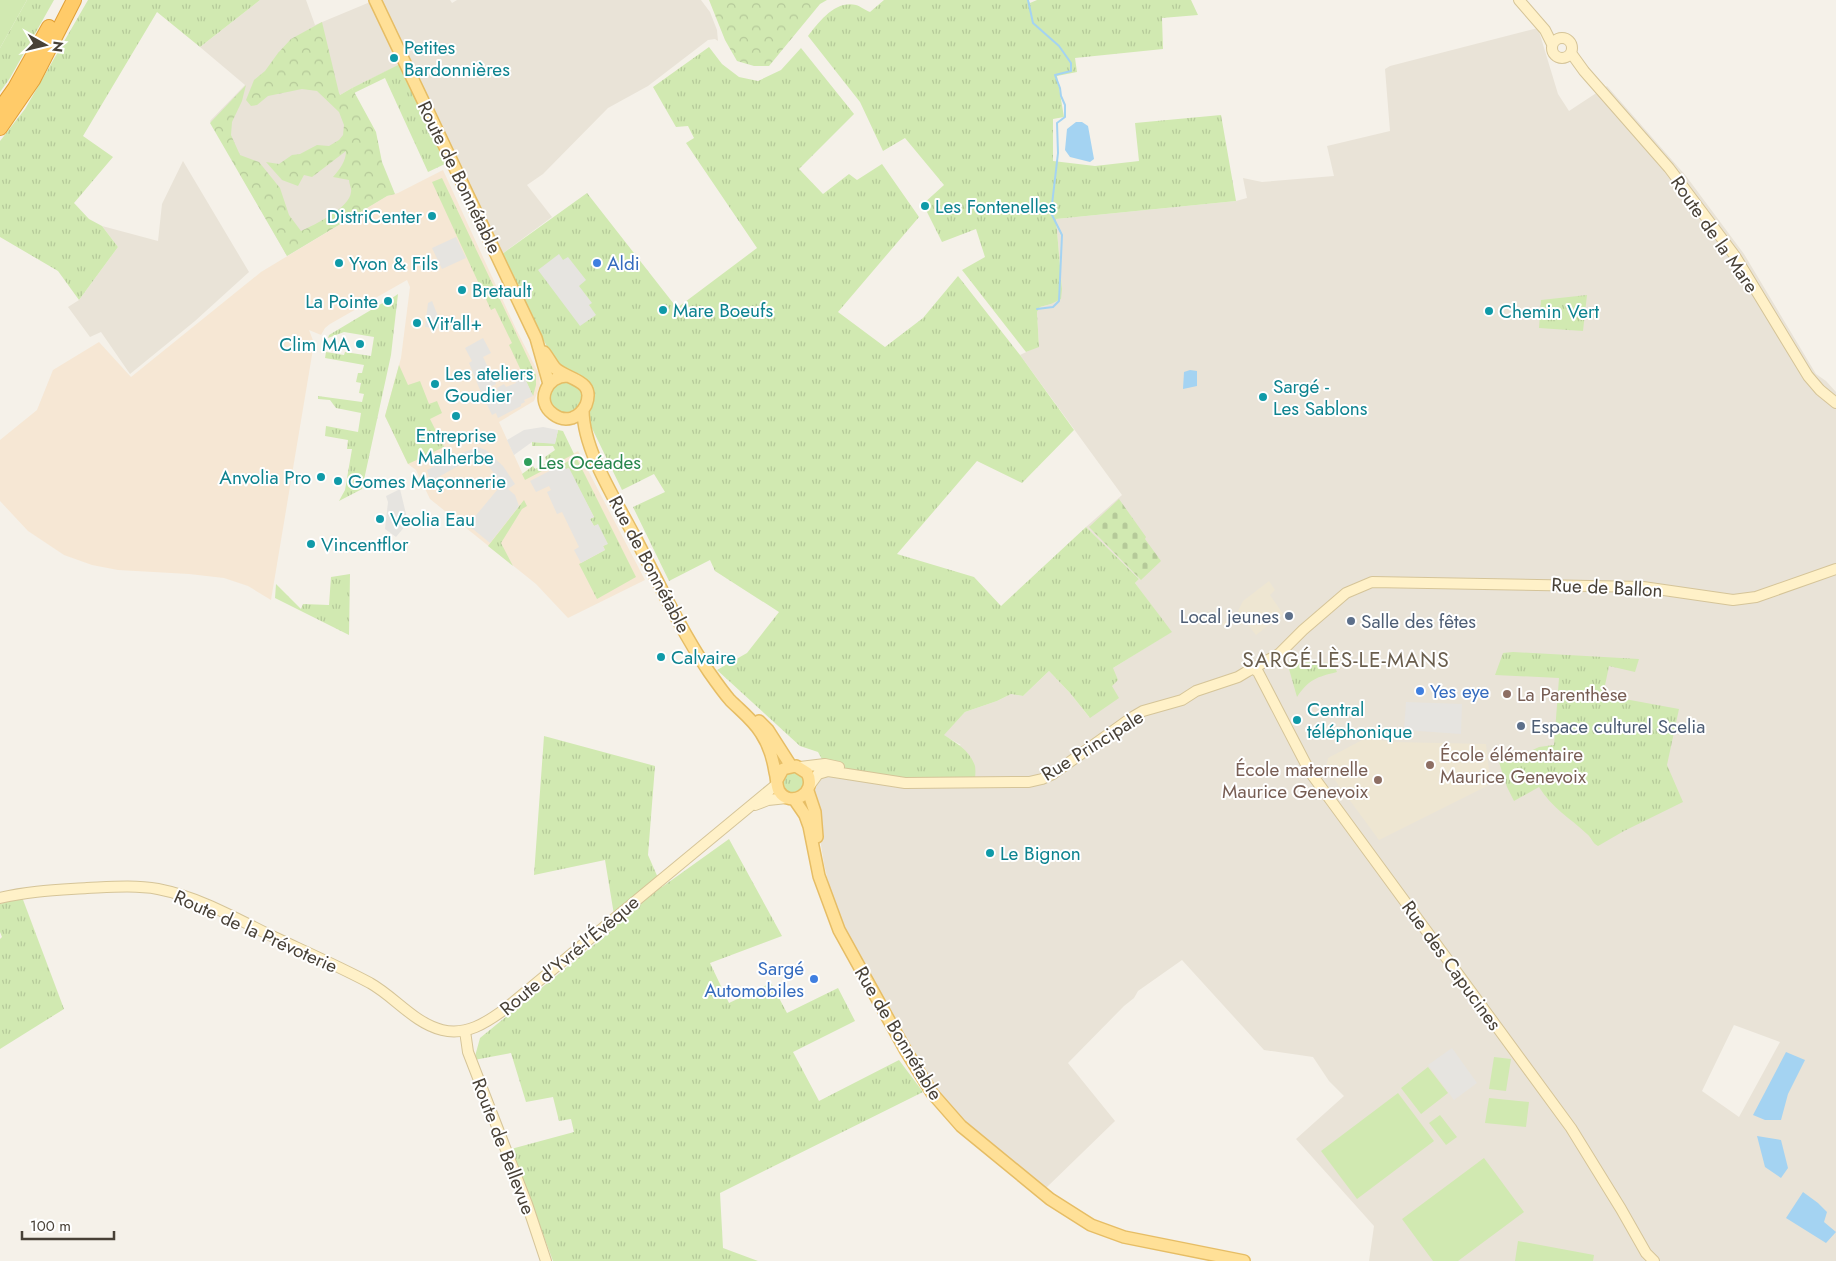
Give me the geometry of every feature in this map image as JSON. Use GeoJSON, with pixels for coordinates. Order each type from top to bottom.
{"type":"FeatureCollection","features":[{"type":"Feature","properties":{"kind":"highway"},"geometry":{"type":"LineString","coordinates":[[0,110],[16,88],[64,0]]}},
{"type":"Feature","properties":{"kind":"highway"},"geometry":{"type":"LineString","coordinates":[[0,128],[33,80],[74,0]]}},
{"type":"Feature","properties":{"kind":"main road","name":"Route de Bonnétable"},"geometry":{"type":"LineString","coordinates":[[375,0],[536,338],[549,384]]}},
{"type":"Feature","properties":{"kind":"main road"},"geometry":{"type":"LineString","coordinates":[[536,338],[554,367],[567,376]]}},
{"type":"Feature","properties":{"kind":"main road"},"geometry":{"type":"LineString","coordinates":[[583,410],[575,416],[567,418],[555,416],[547,407],[544,395],[549,384],[557,377],[567,376],[576,378],[585,387],[587,399],[583,410],[583,424],[593,454]]}},
{"type":"Feature","properties":{"kind":"main road"},"geometry":{"type":"LineString","coordinates":[[567,418],[593,454]]}},
{"type":"Feature","properties":{"kind":"main road","name":"Rue de Bonnétable"},"geometry":{"type":"LineString","coordinates":[[593,454],[657,579],[709,672]]}},
{"type":"Feature","properties":{"kind":"main road"},"geometry":{"type":"LineString","coordinates":[[709,672],[768,730],[796,766],[809,776],[809,788],[824,889]]}},
{"type":"Feature","properties":{"kind":"main road"},"geometry":{"type":"LineString","coordinates":[[709,672],[729,698],[762,734],[771,754],[780,792],[790,798],[805,815],[819,876],[824,889]]}},
{"type":"Feature","properties":{"kind":"main road"},"geometry":{"type":"LineString","coordinates":[[777,782],[783,769],[796,766]]}},
{"type":"Feature","properties":{"kind":"main road"},"geometry":{"type":"LineString","coordinates":[[790,798],[804,795],[809,788]]}},
{"type":"Feature","properties":{"kind":"main road","name":"Rue de Bonnétable"},"geometry":{"type":"LineString","coordinates":[[824,889],[839,930],[906,1051],[932,1093],[961,1126],[1050,1200],[1091,1225],[1124,1237],[1244,1261]]}},
{"type":"Feature","properties":{"kind":"street"},"geometry":{"type":"LineString","coordinates":[[1519,0],[1555,41]]}},
{"type":"Feature","properties":{"kind":"street"},"geometry":{"type":"LineString","coordinates":[[1564,38],[1569,40],[1572,45],[1568,55],[1559,58],[1554,55],[1551,50],[1555,41],[1564,38]]}},
{"type":"Feature","properties":{"kind":"street","name":"Route de la Mare"},"geometry":{"type":"LineString","coordinates":[[1568,55],[1669,168],[1735,256],[1808,376],[1820,390],[1836,403]]}},
{"type":"Feature","properties":{"kind":"street","name":"Rue de Ballon"},"geometry":{"type":"LineString","coordinates":[[1372,582],[1622,586],[1666,589],[1732,600],[1756,597],[1836,569]]}},
{"type":"Feature","properties":{"kind":"street","name":"Rue Principale"},"geometry":{"type":"LineString","coordinates":[[864,777],[920,784],[1030,782],[1042,779],[1143,711],[1182,700],[1196,691],[1238,677],[1279,654],[1346,593],[1372,582]]}},
{"type":"Feature","properties":{"kind":"street","name":"Rue des Capucines"},"geometry":{"type":"LineString","coordinates":[[1253,668],[1258,672],[1279,710],[1310,772],[1571,1128],[1646,1253],[1654,1261]]}},
{"type":"Feature","properties":{"kind":"street"},"geometry":{"type":"LineString","coordinates":[[796,766],[830,764],[864,777]]}},
{"type":"Feature","properties":{"kind":"street"},"geometry":{"type":"LineString","coordinates":[[809,788],[818,774],[828,771],[864,777]]}},
{"type":"Feature","properties":{"kind":"street","name":"Route d'Yvré-l'Évêque"},"geometry":{"type":"LineString","coordinates":[[465,1031],[482,1024],[505,1009],[668,873],[752,806],[777,782]]}},
{"type":"Feature","properties":{"kind":"street"},"geometry":{"type":"LineString","coordinates":[[752,806],[768,800],[790,798]]}},
{"type":"Feature","properties":{"kind":"street","name":"Route de la Prévoterie"},"geometry":{"type":"LineString","coordinates":[[0,898],[30,892],[116,886],[140,886],[171,892],[198,902],[347,971],[375,986],[427,1024],[443,1030],[465,1031]]}},
{"type":"Feature","properties":{"kind":"street","name":"Route de Bellevue"},"geometry":{"type":"LineString","coordinates":[[465,1031],[468,1052],[527,1204],[546,1261]]}},
{"type":"Feature","properties":{"kind":"shaded area"},"geometry":{"type":"Polygon","coordinates":[[[260,0],[306,0],[315,25],[375,0],[450,0],[452,3],[457,0],[701,0],[710,12],[717,30],[718,41],[715,39],[708,40],[648,86],[608,108],[543,174],[527,185],[552,217],[498,257],[405,62],[352,88],[340,95],[387,196],[287,256],[210,121],[245,85],[200,47],[260,0]]]}},
{"type":"Feature","properties":{"kind":"shaded area"},"geometry":{"type":"Polygon","coordinates":[[[1538,28],[1558,94],[1569,111],[1607,86],[1686,176],[1744,254],[1816,374],[1836,392],[1836,1261],[1369,1261],[1374,1226],[1296,1139],[1344,1096],[1329,1081],[1313,1057],[1264,1050],[1182,960],[1138,991],[1134,998],[1068,1063],[1115,1121],[1046,1188],[1010,1163],[982,1137],[953,1109],[922,1069],[851,941],[833,903],[824,864],[813,795],[817,779],[823,775],[961,745],[943,735],[965,712],[1011,694],[1023,696],[1049,671],[1089,717],[1112,685],[1113,668],[1171,632],[1135,583],[1139,579],[1086,527],[1122,495],[1020,355],[1039,346],[1037,312],[1040,307],[1051,304],[1062,289],[1056,219],[1236,201],[1247,198],[1243,178],[1262,182],[1334,176],[1327,146],[1390,131],[1385,69],[1390,66],[1538,28]],[[1734,1025],[1702,1091],[1739,1117],[1780,1042],[1734,1025]]]}},
{"type":"Feature","properties":{"kind":"shaded area"},"geometry":{"type":"Polygon","coordinates":[[[183,161],[249,272],[195,321],[130,374],[101,332],[90,337],[68,307],[79,300],[118,247],[102,226],[158,241],[162,204],[183,161]]]}},
{"type":"Feature","properties":{"kind":"shaded area"},"geometry":{"type":"Polygon","coordinates":[[[443,170],[516,329],[539,374],[540,385],[534,401],[499,422],[525,479],[578,451],[645,580],[568,618],[536,584],[430,499],[416,470],[408,464],[385,416],[401,358],[410,287],[407,280],[330,324],[321,335],[309,330],[314,343],[271,600],[248,586],[224,578],[118,570],[92,565],[64,555],[28,531],[0,501],[0,440],[37,410],[53,370],[99,342],[131,377],[261,272],[387,196],[398,193],[443,170]]]}},
{"type":"Feature","properties":{"kind":"shaded area"},"geometry":{"type":"Polygon","coordinates":[[[456,237],[466,258],[442,269],[432,248],[456,237]]]}},
{"type":"Feature","properties":{"kind":"shaded area"},"geometry":{"type":"Polygon","coordinates":[[[559,254],[563,260],[568,257],[586,280],[579,286],[592,303],[589,305],[596,315],[580,326],[538,270],[559,254]]]}},
{"type":"Feature","properties":{"kind":"shaded area"},"geometry":{"type":"Polygon","coordinates":[[[432,301],[443,329],[425,327],[428,303],[432,301]]]}},
{"type":"Feature","properties":{"kind":"shaded area"},"geometry":{"type":"Polygon","coordinates":[[[483,338],[491,353],[483,357],[496,384],[490,387],[493,394],[498,391],[497,388],[504,384],[506,387],[516,383],[513,376],[522,372],[533,396],[524,400],[525,402],[521,406],[498,418],[496,413],[492,415],[480,390],[469,363],[472,361],[465,348],[483,338]]]}},
{"type":"Feature","properties":{"kind":"shaded area"},"geometry":{"type":"Polygon","coordinates":[[[543,427],[558,430],[555,444],[532,442],[514,455],[507,440],[524,430],[543,427]]]}},
{"type":"Feature","properties":{"kind":"shaded area"},"geometry":{"type":"Polygon","coordinates":[[[478,447],[486,450],[503,466],[515,484],[508,489],[515,495],[519,506],[490,543],[468,525],[502,484],[487,464],[478,459],[467,461],[430,480],[427,470],[478,447]]]}},
{"type":"Feature","properties":{"kind":"shaded area"},"geometry":{"type":"Polygon","coordinates":[[[563,464],[566,469],[569,468],[594,517],[590,519],[594,526],[598,524],[608,544],[603,546],[605,550],[581,563],[574,550],[579,547],[562,512],[557,514],[547,492],[551,490],[549,486],[536,492],[530,481],[563,464]]]}},
{"type":"Feature","properties":{"kind":"shaded area"},"geometry":{"type":"Polygon","coordinates":[[[400,489],[407,518],[404,522],[406,525],[396,537],[385,529],[388,502],[386,496],[400,489]]]}},
{"type":"Feature","properties":{"kind":"shaded area"},"geometry":{"type":"Polygon","coordinates":[[[1269,581],[1275,590],[1270,595],[1283,614],[1256,635],[1241,616],[1226,628],[1222,624],[1237,613],[1243,601],[1269,581]]]}},
{"type":"Feature","properties":{"kind":"shaded area"},"geometry":{"type":"Polygon","coordinates":[[[1406,702],[1462,704],[1461,734],[1404,730],[1406,702]]]}},
{"type":"Feature","properties":{"kind":"shaded area"},"geometry":{"type":"Polygon","coordinates":[[[1366,738],[1393,742],[1486,744],[1490,779],[1487,786],[1379,840],[1326,768],[1328,758],[1366,738]]]}},
{"type":"Feature","properties":{"kind":"shaded area"},"geometry":{"type":"Polygon","coordinates":[[[1452,1048],[1477,1083],[1454,1100],[1428,1065],[1452,1048]]]}},
{"type":"Feature","properties":{"kind":"green space"},"geometry":{"type":"Polygon","coordinates":[[[0,0],[27,0],[0,48],[0,0]]]}},
{"type":"Feature","properties":{"kind":"green space"},"geometry":{"type":"Polygon","coordinates":[[[27,0],[54,0],[10,78],[0,92],[0,48],[27,0]]]}},
{"type":"Feature","properties":{"kind":"green space"},"geometry":{"type":"Polygon","coordinates":[[[88,0],[260,0],[200,47],[157,12],[83,136],[113,157],[74,203],[89,219],[102,226],[118,247],[79,300],[58,271],[0,237],[0,141],[25,109],[88,0]]]}},
{"type":"Feature","properties":{"kind":"green space"},"geometry":{"type":"Polygon","coordinates":[[[709,0],[827,0],[820,4],[769,66],[754,66],[737,61],[725,40],[709,0]]]}},
{"type":"Feature","properties":{"kind":"green space"},"geometry":{"type":"Polygon","coordinates":[[[884,0],[1028,0],[1030,3],[1037,0],[1191,0],[1198,15],[1162,18],[1163,49],[1075,58],[1077,72],[1057,76],[1064,117],[1053,119],[1053,161],[1095,166],[1139,161],[1135,123],[1221,115],[1236,201],[1056,219],[1062,289],[1061,299],[1040,307],[1037,312],[1039,347],[1026,352],[962,270],[985,257],[976,229],[942,242],[923,204],[944,185],[905,138],[883,151],[860,102],[808,36],[822,19],[834,9],[848,4],[858,6],[870,12],[884,0]]]}},
{"type":"Feature","properties":{"kind":"green space"},"geometry":{"type":"Polygon","coordinates":[[[322,22],[339,93],[340,95],[352,88],[376,132],[382,162],[395,194],[387,196],[287,256],[210,123],[246,85],[242,101],[232,122],[231,135],[240,155],[259,162],[280,188],[289,215],[301,231],[314,225],[345,204],[351,192],[349,180],[333,177],[342,165],[346,151],[312,177],[304,175],[298,186],[282,180],[266,162],[279,164],[292,155],[300,154],[317,145],[329,146],[339,140],[343,135],[344,125],[339,112],[317,91],[302,89],[268,96],[257,105],[251,106],[246,100],[254,80],[265,71],[291,39],[322,22]]]}},
{"type":"Feature","properties":{"kind":"green space"},"geometry":{"type":"Polygon","coordinates":[[[709,47],[722,64],[739,77],[758,81],[781,70],[801,48],[854,114],[799,169],[823,194],[849,174],[857,180],[882,164],[919,217],[838,312],[885,347],[923,318],[958,276],[1020,355],[1074,430],[1022,483],[977,461],[897,554],[974,577],[1001,606],[1086,527],[1139,579],[1135,583],[1172,632],[1113,668],[1118,680],[1112,686],[1119,698],[1090,718],[1049,671],[1023,696],[1011,694],[965,712],[944,735],[962,748],[973,760],[975,766],[974,786],[830,774],[818,752],[800,746],[717,670],[747,653],[779,612],[715,571],[710,560],[669,581],[633,507],[665,492],[654,474],[622,490],[587,418],[591,406],[587,381],[579,374],[567,370],[556,363],[498,257],[587,193],[677,308],[757,248],[686,143],[694,138],[688,126],[676,127],[653,87],[709,47]]]}},
{"type":"Feature","properties":{"kind":"green space"},"geometry":{"type":"Polygon","coordinates":[[[400,64],[447,163],[428,172],[385,78],[354,93],[352,88],[400,64]]]}},
{"type":"Feature","properties":{"kind":"green space"},"geometry":{"type":"Polygon","coordinates":[[[442,178],[536,375],[533,396],[509,345],[512,343],[495,308],[491,310],[432,182],[442,178]]]}},
{"type":"Feature","properties":{"kind":"green space"},"geometry":{"type":"Polygon","coordinates":[[[398,294],[391,355],[362,489],[339,501],[345,490],[352,449],[347,449],[348,440],[325,436],[326,426],[358,432],[361,413],[336,408],[330,400],[318,399],[318,396],[362,402],[364,394],[359,393],[361,383],[356,382],[358,373],[362,373],[364,365],[325,358],[326,352],[344,355],[345,352],[371,356],[374,337],[344,332],[328,338],[329,335],[386,301],[387,303],[390,302],[389,300],[398,294]]]}},
{"type":"Feature","properties":{"kind":"green space"},"geometry":{"type":"Polygon","coordinates":[[[1587,295],[1583,331],[1539,328],[1541,300],[1587,295]]]}},
{"type":"Feature","properties":{"kind":"green space"},"geometry":{"type":"Polygon","coordinates":[[[399,365],[408,385],[420,381],[429,404],[437,401],[442,413],[430,419],[444,447],[408,464],[385,416],[399,365]]]}},
{"type":"Feature","properties":{"kind":"green space"},"geometry":{"type":"Polygon","coordinates":[[[568,380],[581,390],[582,403],[577,409],[566,415],[551,407],[550,392],[557,384],[568,380]]]}},
{"type":"Feature","properties":{"kind":"green space"},"geometry":{"type":"Polygon","coordinates":[[[558,430],[563,431],[574,454],[525,480],[522,474],[533,466],[535,469],[547,463],[545,457],[555,450],[553,446],[532,446],[532,442],[555,443],[558,430]]]}},
{"type":"Feature","properties":{"kind":"green space"},"geometry":{"type":"Polygon","coordinates":[[[576,457],[636,577],[597,599],[579,564],[605,550],[603,546],[607,544],[597,525],[594,526],[590,519],[594,517],[568,468],[566,470],[563,464],[576,457]]]}},
{"type":"Feature","properties":{"kind":"green space"},"geometry":{"type":"Polygon","coordinates":[[[1119,499],[1161,561],[1141,580],[1089,527],[1119,499]]]}},
{"type":"Feature","properties":{"kind":"green space"},"geometry":{"type":"Polygon","coordinates":[[[524,500],[527,506],[522,509],[501,543],[513,566],[488,546],[524,500]]]}},
{"type":"Feature","properties":{"kind":"green space"},"geometry":{"type":"Polygon","coordinates":[[[350,574],[349,635],[275,598],[276,584],[301,609],[303,604],[329,605],[331,577],[350,574]]]}},
{"type":"Feature","properties":{"kind":"green space"},"geometry":{"type":"Polygon","coordinates":[[[1503,653],[1639,659],[1635,672],[1609,666],[1603,695],[1679,709],[1667,765],[1683,802],[1598,846],[1555,807],[1539,787],[1514,801],[1507,787],[1497,756],[1508,757],[1509,761],[1539,747],[1554,745],[1559,678],[1495,675],[1503,653]]]}},
{"type":"Feature","properties":{"kind":"green space"},"geometry":{"type":"Polygon","coordinates":[[[1287,662],[1333,663],[1337,672],[1324,675],[1310,682],[1297,697],[1287,662]]]}},
{"type":"Feature","properties":{"kind":"green space"},"geometry":{"type":"Polygon","coordinates":[[[544,736],[655,766],[648,855],[662,887],[729,839],[782,936],[710,963],[729,1003],[771,983],[787,1013],[838,988],[855,1021],[793,1052],[819,1101],[899,1060],[923,1092],[720,1193],[723,1248],[758,1261],[553,1261],[511,1149],[574,1132],[571,1119],[559,1121],[553,1097],[526,1102],[511,1053],[474,1060],[480,1038],[616,927],[605,860],[534,875],[544,736]]]}},
{"type":"Feature","properties":{"kind":"green space"},"geometry":{"type":"Polygon","coordinates":[[[796,768],[807,781],[797,796],[784,792],[781,775],[796,768]]]}},
{"type":"Feature","properties":{"kind":"green space"},"geometry":{"type":"Polygon","coordinates":[[[22,897],[64,1009],[0,1049],[0,939],[2,937],[0,932],[0,904],[22,897]]]}},
{"type":"Feature","properties":{"kind":"green space"},"geometry":{"type":"Polygon","coordinates":[[[1494,1057],[1511,1059],[1506,1091],[1489,1089],[1494,1057]]]}},
{"type":"Feature","properties":{"kind":"green space"},"geometry":{"type":"Polygon","coordinates":[[[1428,1067],[1448,1093],[1421,1114],[1401,1088],[1428,1067]]]}},
{"type":"Feature","properties":{"kind":"green space"},"geometry":{"type":"Polygon","coordinates":[[[1398,1093],[1434,1141],[1357,1199],[1321,1151],[1398,1093]]]}},
{"type":"Feature","properties":{"kind":"green space"},"geometry":{"type":"Polygon","coordinates":[[[1489,1098],[1529,1102],[1526,1127],[1485,1123],[1489,1098]]]}},
{"type":"Feature","properties":{"kind":"green space"},"geometry":{"type":"Polygon","coordinates":[[[1440,1115],[1457,1137],[1446,1145],[1429,1123],[1440,1115]]]}},
{"type":"Feature","properties":{"kind":"green space"},"geometry":{"type":"Polygon","coordinates":[[[1484,1158],[1524,1212],[1458,1261],[1433,1261],[1402,1219],[1484,1158]]]}},
{"type":"Feature","properties":{"kind":"green space"},"geometry":{"type":"Polygon","coordinates":[[[1518,1241],[1594,1255],[1593,1261],[1515,1261],[1518,1241]]]}},
{"type":"Feature","properties":{"kind":"water"},"geometry":{"type":"Polygon","coordinates":[[[1076,122],[1082,122],[1088,126],[1094,159],[1090,162],[1070,157],[1065,150],[1067,129],[1076,122]]]}},
{"type":"Feature","properties":{"kind":"water"},"geometry":{"type":"Polygon","coordinates":[[[1190,370],[1197,371],[1197,386],[1183,389],[1184,372],[1190,370]]]}},
{"type":"Feature","properties":{"kind":"water"},"geometry":{"type":"Polygon","coordinates":[[[1786,1052],[1805,1060],[1788,1094],[1781,1120],[1765,1120],[1753,1115],[1786,1052]]]}},
{"type":"Feature","properties":{"kind":"water"},"geometry":{"type":"Polygon","coordinates":[[[1757,1136],[1781,1140],[1788,1168],[1781,1178],[1765,1167],[1757,1136]]]}},
{"type":"Feature","properties":{"kind":"water"},"geometry":{"type":"Polygon","coordinates":[[[1803,1192],[1827,1212],[1824,1222],[1836,1232],[1826,1243],[1786,1218],[1803,1192]]]}},
{"type":"Feature","properties":{"kind":"waterway"},"geometry":{"type":"LineString","coordinates":[[1028,0],[1033,23],[1059,46],[1071,63],[1071,71],[1055,75],[1065,105],[1065,117],[1057,123],[1058,153],[1051,213],[1062,235],[1059,301],[1053,307],[1037,309]]}},
{"type":"Feature","properties":{"kind":"place","name":"Petites Bardonnières"},"geometry":{"type":"Point","coordinates":[394,58]}},
{"type":"Feature","properties":{"kind":"place","name":"Les Fontenelles"},"geometry":{"type":"Point","coordinates":[925,206]}},
{"type":"Feature","properties":{"kind":"place","name":"DistriCenter"},"geometry":{"type":"Point","coordinates":[432,216]}},
{"type":"Feature","properties":{"kind":"place","name":"Yvon & Fils"},"geometry":{"type":"Point","coordinates":[339,263]}},
{"type":"Feature","properties":{"kind":"place","name":"Aldi"},"geometry":{"type":"Point","coordinates":[597,263]}},
{"type":"Feature","properties":{"kind":"place","name":"Bretault"},"geometry":{"type":"Point","coordinates":[462,290]}},
{"type":"Feature","properties":{"kind":"place","name":"La Pointe"},"geometry":{"type":"Point","coordinates":[388,301]}},
{"type":"Feature","properties":{"kind":"place","name":"Mare Boeufs"},"geometry":{"type":"Point","coordinates":[663,310]}},
{"type":"Feature","properties":{"kind":"place","name":"Chemin Vert"},"geometry":{"type":"Point","coordinates":[1489,311]}},
{"type":"Feature","properties":{"kind":"place","name":"Vit'all+"},"geometry":{"type":"Point","coordinates":[417,323]}},
{"type":"Feature","properties":{"kind":"place","name":"Clim MA"},"geometry":{"type":"Point","coordinates":[360,344]}},
{"type":"Feature","properties":{"kind":"place","name":"Les ateliers Goudier"},"geometry":{"type":"Point","coordinates":[435,384]}},
{"type":"Feature","properties":{"kind":"place","name":"Sargé - Les Sablons"},"geometry":{"type":"Point","coordinates":[1263,397]}},
{"type":"Feature","properties":{"kind":"place","name":"Entreprise Malherbe"},"geometry":{"type":"Point","coordinates":[456,416]}},
{"type":"Feature","properties":{"kind":"place","name":"Les Océades"},"geometry":{"type":"Point","coordinates":[528,462]}},
{"type":"Feature","properties":{"kind":"place","name":"Anvolia Pro"},"geometry":{"type":"Point","coordinates":[321,477]}},
{"type":"Feature","properties":{"kind":"place","name":"Gomes Maçonnerie"},"geometry":{"type":"Point","coordinates":[338,481]}},
{"type":"Feature","properties":{"kind":"place","name":"Veolia Eau"},"geometry":{"type":"Point","coordinates":[380,519]}},
{"type":"Feature","properties":{"kind":"place","name":"Vincentflor"},"geometry":{"type":"Point","coordinates":[311,544]}},
{"type":"Feature","properties":{"kind":"place","name":"Local jeunes"},"geometry":{"type":"Point","coordinates":[1289,616]}},
{"type":"Feature","properties":{"kind":"place","name":"Salle des fêtes"},"geometry":{"type":"Point","coordinates":[1351,621]}},
{"type":"Feature","properties":{"kind":"place","name":"Calvaire"},"geometry":{"type":"Point","coordinates":[661,657]}},
{"type":"Feature","properties":{"kind":"place","name":"Yes eye"},"geometry":{"type":"Point","coordinates":[1420,691]}},
{"type":"Feature","properties":{"kind":"place","name":"La Parenthèse"},"geometry":{"type":"Point","coordinates":[1507,694]}},
{"type":"Feature","properties":{"kind":"place","name":"Central téléphonique"},"geometry":{"type":"Point","coordinates":[1297,720]}},
{"type":"Feature","properties":{"kind":"place","name":"Espace culturel Scelia"},"geometry":{"type":"Point","coordinates":[1521,726]}},
{"type":"Feature","properties":{"kind":"place","name":"École élémentaire Maurice Genevoix"},"geometry":{"type":"Point","coordinates":[1430,765]}},
{"type":"Feature","properties":{"kind":"place","name":"École maternelle Maurice Genevoix"},"geometry":{"type":"Point","coordinates":[1378,780]}},
{"type":"Feature","properties":{"kind":"place","name":"Le Bignon"},"geometry":{"type":"Point","coordinates":[990,853]}},
{"type":"Feature","properties":{"kind":"place","name":"Sargé Automobiles"},"geometry":{"type":"Point","coordinates":[814,979]}},
{"type":"Feature","properties":{"kind":"district","name":"SARGÉ-LÈS-LE-MANS"},"geometry":{"type":"Point","coordinates":[1346,660]}}]}
